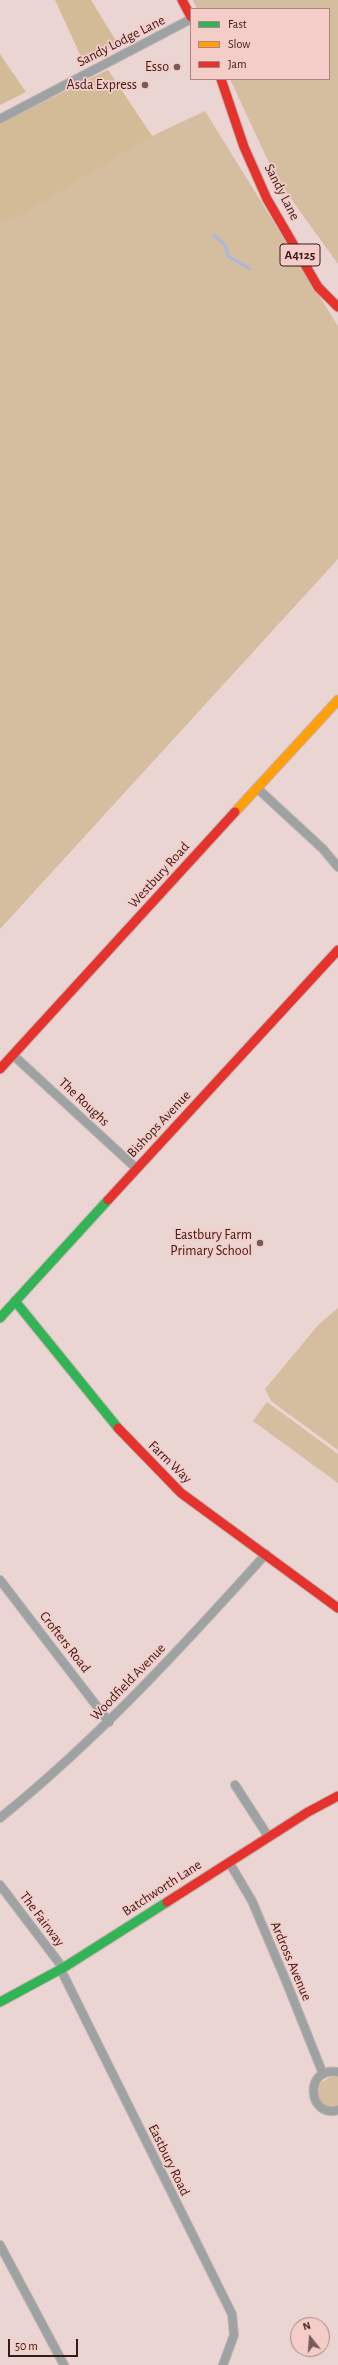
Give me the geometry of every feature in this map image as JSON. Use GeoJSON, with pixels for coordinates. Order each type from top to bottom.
{"type":"FeatureCollection","features":[{"type":"Feature","properties":{"kind":"street"},"geometry":{"type":"LineString","coordinates":[[182,0],[190,16]]}},
{"type":"Feature","properties":{"kind":"street","name":"Sandy Lodge Lane"},"geometry":{"type":"LineString","coordinates":[[0,119],[190,19]]}},
{"type":"Feature","properties":{"kind":"street","name":"Sandy Lane"},"geometry":{"type":"LineString","coordinates":[[221,80],[244,147],[267,199],[318,287],[338,307]]}},
{"type":"Feature","properties":{"kind":"street","name":"Westbury Road"},"geometry":{"type":"LineString","coordinates":[[0,1069],[338,700]]}},
{"type":"Feature","properties":{"kind":"street"},"geometry":{"type":"LineString","coordinates":[[257,788],[323,849],[338,867]]}},
{"type":"Feature","properties":{"kind":"street","name":"Bishops Avenue"},"geometry":{"type":"LineString","coordinates":[[0,1318],[338,950]]}},
{"type":"Feature","properties":{"kind":"street","name":"The Roughs"},"geometry":{"type":"LineString","coordinates":[[13,1055],[137,1169]]}},
{"type":"Feature","properties":{"kind":"street","name":"Farm Way"},"geometry":{"type":"LineString","coordinates":[[15,1301],[122,1432],[162,1476],[181,1493],[338,1608]]}},
{"type":"Feature","properties":{"kind":"street","name":"Woodfield Avenue"},"geometry":{"type":"LineString","coordinates":[[0,1818],[57,1770],[109,1722],[266,1554]]}},
{"type":"Feature","properties":{"kind":"street","name":"Crofters Road"},"geometry":{"type":"LineString","coordinates":[[0,1580],[109,1722]]}},
{"type":"Feature","properties":{"kind":"street"},"geometry":{"type":"LineString","coordinates":[[235,1785],[268,1836]]}},
{"type":"Feature","properties":{"kind":"street","name":"Batchworth Lane"},"geometry":{"type":"LineString","coordinates":[[0,2002],[62,1969],[268,1836],[338,1796]]}},
{"type":"Feature","properties":{"kind":"street","name":"Ardross Avenue"},"geometry":{"type":"LineString","coordinates":[[229,1862],[239,1875],[255,1909],[323,2074]]}},
{"type":"Feature","properties":{"kind":"street","name":"The Fairway"},"geometry":{"type":"LineString","coordinates":[[0,1885],[62,1969]]}},
{"type":"Feature","properties":{"kind":"street","name":"Eastbury Road"},"geometry":{"type":"LineString","coordinates":[[62,1969],[232,2314],[234,2335],[223,2365]]}},
{"type":"Feature","properties":{"kind":"street"},"geometry":{"type":"LineString","coordinates":[[338,2072],[332,2071],[323,2074],[314,2086],[315,2101],[327,2110],[338,2110]]}},
{"type":"Feature","properties":{"kind":"street"},"geometry":{"type":"LineString","coordinates":[[0,2245],[64,2365]]}},
{"type":"Feature","properties":{"kind":"shaded area"},"geometry":{"type":"Polygon","coordinates":[[[55,0],[91,0],[118,44],[83,61],[55,0]]]}},
{"type":"Feature","properties":{"kind":"shaded area"},"geometry":{"type":"Polygon","coordinates":[[[193,0],[338,0],[338,264],[276,178],[230,80],[330,80],[330,8],[197,8],[193,0]]]}},
{"type":"Feature","properties":{"kind":"shaded area"},"geometry":{"type":"Polygon","coordinates":[[[0,54],[26,92],[0,105],[0,54]]]}},
{"type":"Feature","properties":{"kind":"shaded area"},"geometry":{"type":"Polygon","coordinates":[[[108,70],[152,136],[205,111],[338,326],[338,559],[0,929],[0,124],[108,70]]]}},
{"type":"Feature","properties":{"kind":"shaded area"},"geometry":{"type":"Polygon","coordinates":[[[108,70],[152,136],[21,215],[0,222],[0,124],[108,70]]]}},
{"type":"Feature","properties":{"kind":"shaded area"},"geometry":{"type":"Polygon","coordinates":[[[338,1308],[338,1450],[271,1401],[265,1389],[319,1324],[338,1308]]]}},
{"type":"Feature","properties":{"kind":"shaded area"},"geometry":{"type":"Polygon","coordinates":[[[267,1402],[338,1454],[338,1483],[253,1421],[267,1402]]]}},
{"type":"Feature","properties":{"kind":"shaded area"},"geometry":{"type":"Polygon","coordinates":[[[330,2077],[338,2077],[338,2107],[326,2106],[318,2097],[319,2084],[330,2077]]]}},
{"type":"Feature","properties":{"kind":"waterway"},"geometry":{"type":"LineString","coordinates":[[214,235],[225,245],[228,256],[250,269]]}},
{"type":"Feature","properties":{"kind":"traffic: fast"},"geometry":{"type":"LineString","coordinates":[[0,1318],[108,1200]]}},
{"type":"Feature","properties":{"kind":"traffic: fast"},"geometry":{"type":"LineString","coordinates":[[15,1301],[118,1428]]}},
{"type":"Feature","properties":{"kind":"traffic: fast"},"geometry":{"type":"LineString","coordinates":[[0,2002],[63,1968],[167,1902]]}},
{"type":"Feature","properties":{"kind":"traffic: slow"},"geometry":{"type":"LineString","coordinates":[[235,812],[338,700]]}},
{"type":"Feature","properties":{"kind":"traffic: jam"},"geometry":{"type":"LineString","coordinates":[[182,0],[190,15]]}},
{"type":"Feature","properties":{"kind":"traffic: jam"},"geometry":{"type":"LineString","coordinates":[[221,80],[244,147],[267,199],[318,287],[338,307]]}},
{"type":"Feature","properties":{"kind":"traffic: jam"},"geometry":{"type":"LineString","coordinates":[[0,1069],[235,812]]}},
{"type":"Feature","properties":{"kind":"traffic: jam"},"geometry":{"type":"LineString","coordinates":[[108,1200],[338,950]]}},
{"type":"Feature","properties":{"kind":"traffic: jam"},"geometry":{"type":"LineString","coordinates":[[118,1428],[181,1493],[338,1608]]}},
{"type":"Feature","properties":{"kind":"traffic: jam"},"geometry":{"type":"LineString","coordinates":[[167,1902],[308,1812],[338,1796]]}},
{"type":"Feature","properties":{"kind":"place","name":"Esso"},"geometry":{"type":"Point","coordinates":[177,67]}},
{"type":"Feature","properties":{"kind":"place","name":"Asda Express"},"geometry":{"type":"Point","coordinates":[145,85]}},
{"type":"Feature","properties":{"kind":"place","name":"Eastbury Farm Primary School"},"geometry":{"type":"Point","coordinates":[260,1243]}}]}
